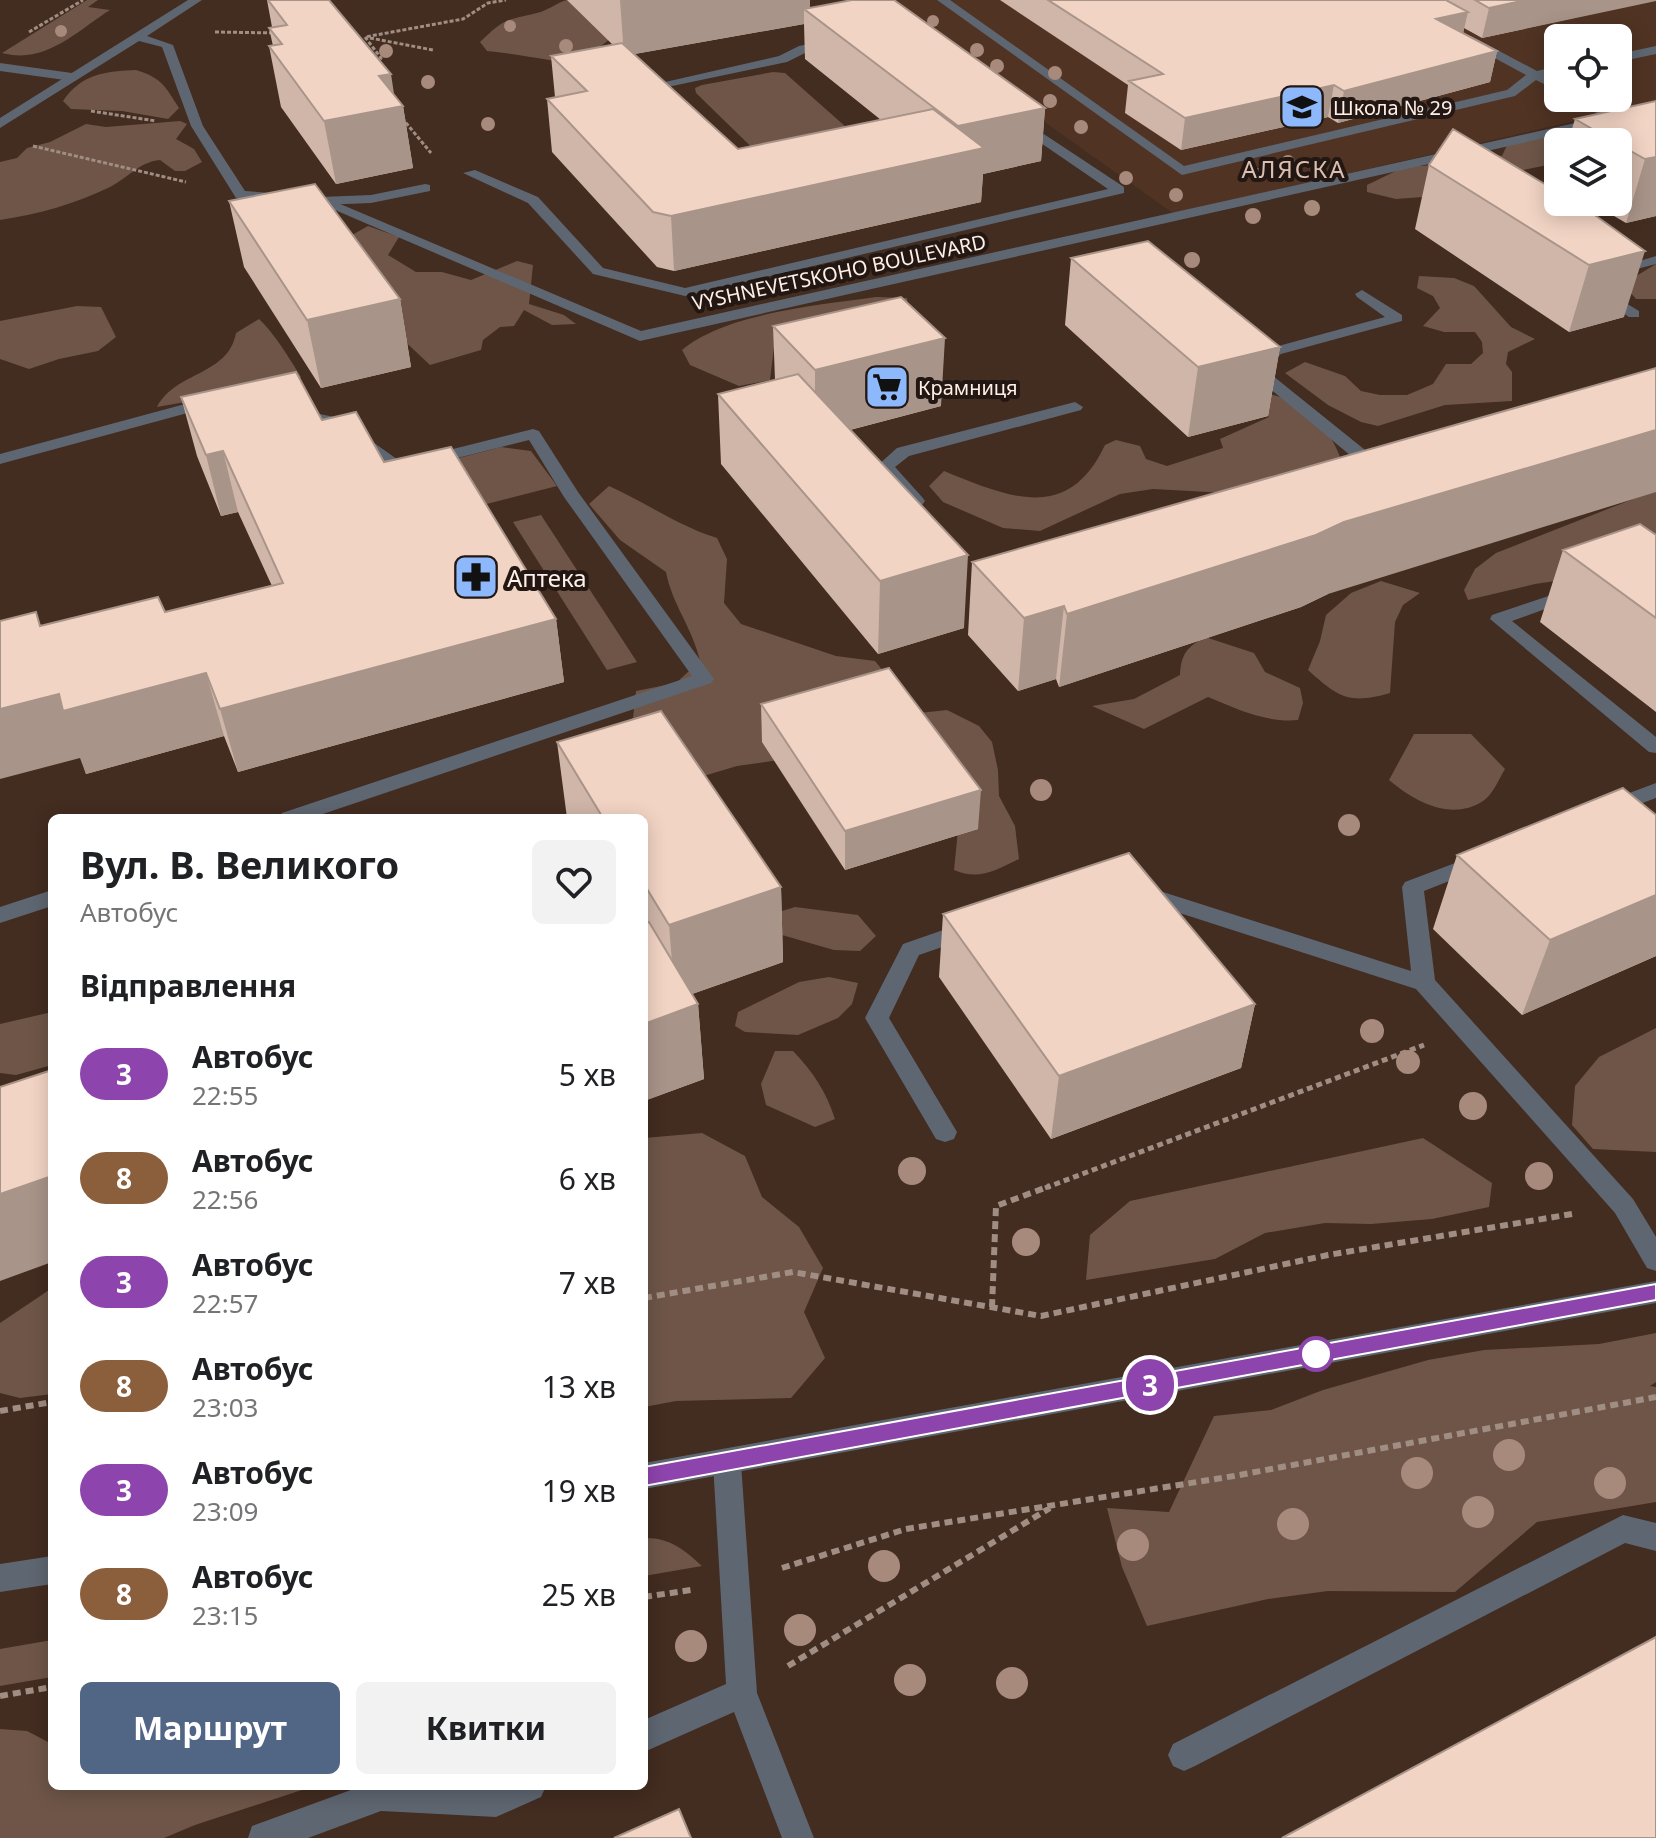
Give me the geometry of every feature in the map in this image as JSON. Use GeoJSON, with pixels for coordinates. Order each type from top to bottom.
{"type":"FeatureCollection","features":[{"type":"Feature","properties":{"kind":"street"},"geometry":{"type":"LineString","coordinates":[[0,124],[196,0]]}},
{"type":"Feature","properties":{"kind":"street"},"geometry":{"type":"LineString","coordinates":[[943,0],[1182,171],[1511,93],[1534,75],[1544,73]]}},
{"type":"Feature","properties":{"kind":"street"},"geometry":{"type":"LineString","coordinates":[[1452,30],[1544,80]]}},
{"type":"Feature","properties":{"kind":"street"},"geometry":{"type":"LineString","coordinates":[[138,37],[167,45],[197,126],[241,195]]}},
{"type":"Feature","properties":{"kind":"street"},"geometry":{"type":"LineString","coordinates":[[658,85],[783,59],[803,49],[845,41]]}},
{"type":"Feature","properties":{"kind":"street"},"geometry":{"type":"LineString","coordinates":[[1632,55],[1656,50]]}},
{"type":"Feature","properties":{"kind":"street"},"geometry":{"type":"LineString","coordinates":[[0,67],[72,77]]}},
{"type":"Feature","properties":{"kind":"street","name":"VYSHNEVETSKOHO BOULEVARD"},"geometry":{"type":"LineString","coordinates":[[241,195],[308,200],[640,336],[1625,123],[1656,109]]}},
{"type":"Feature","properties":{"kind":"street"},"geometry":{"type":"LineString","coordinates":[[1604,112],[1625,123]]}},
{"type":"Feature","properties":{"kind":"street"},"geometry":{"type":"LineString","coordinates":[[470,173],[533,200],[598,271],[685,292],[1119,190],[1015,119]]}},
{"type":"Feature","properties":{"kind":"street"},"geometry":{"type":"LineString","coordinates":[[308,200],[371,199],[425,188]]}},
{"type":"Feature","properties":{"kind":"street"},"geometry":{"type":"LineString","coordinates":[[1634,314],[1590,278],[1656,260]]}},
{"type":"Feature","properties":{"kind":"street"},"geometry":{"type":"LineString","coordinates":[[1362,294],[1397,318],[1276,351],[1253,368],[1374,466]]}},
{"type":"Feature","properties":{"kind":"street"},"geometry":{"type":"LineString","coordinates":[[0,459],[224,399]]}},
{"type":"Feature","properties":{"kind":"street"},"geometry":{"type":"LineString","coordinates":[[925,512],[885,466],[903,452],[1075,407]]}},
{"type":"Feature","properties":{"kind":"street"},"geometry":{"type":"LineString","coordinates":[[270,409],[333,421],[398,468],[533,434],[570,493],[704,679],[301,814]]}},
{"type":"Feature","properties":{"kind":"street"},"geometry":{"type":"LineString","coordinates":[[1585,589],[1499,619],[1656,747]]}},
{"type":"Feature","properties":{"kind":"street"},"geometry":{"type":"LineString","coordinates":[[1585,819],[1656,790]]}},
{"type":"Feature","properties":{"kind":"street"},"geometry":{"type":"LineString","coordinates":[[1424,983],[1413,887],[1499,853]]}},
{"type":"Feature","properties":{"kind":"street"},"geometry":{"type":"LineString","coordinates":[[1116,885],[1424,983],[1624,1206],[1656,1260]]}},
{"type":"Feature","properties":{"kind":"street"},"geometry":{"type":"LineString","coordinates":[[0,915],[48,899]]}},
{"type":"Feature","properties":{"kind":"street"},"geometry":{"type":"LineString","coordinates":[[945,1132],[877,1018],[911,950],[984,923]]}},
{"type":"Feature","properties":{"kind":"street"},"geometry":{"type":"LineString","coordinates":[[648,1475],[1656,1292]]}},
{"type":"Feature","properties":{"kind":"street"},"geometry":{"type":"LineString","coordinates":[[727,1463],[742,1693],[798,1838]]}},
{"type":"Feature","properties":{"kind":"street"},"geometry":{"type":"LineString","coordinates":[[1184,1755],[1623,1529],[1656,1537]]}},
{"type":"Feature","properties":{"kind":"street"},"geometry":{"type":"LineString","coordinates":[[0,1578],[48,1571]]}},
{"type":"Feature","properties":{"kind":"street"},"geometry":{"type":"LineString","coordinates":[[648,1734],[742,1693]]}},
{"type":"Feature","properties":{"kind":"street"},"geometry":{"type":"LineString","coordinates":[[264,1838],[381,1795],[496,1801],[521,1790]]}},
{"type":"Feature","properties":{"kind":"path"},"geometry":{"type":"LineString","coordinates":[[27,34],[83,0]]}},
{"type":"Feature","properties":{"kind":"path"},"geometry":{"type":"LineString","coordinates":[[365,37],[463,19],[488,3],[506,0]]}},
{"type":"Feature","properties":{"kind":"path"},"geometry":{"type":"LineString","coordinates":[[216,33],[277,33]]}},
{"type":"Feature","properties":{"kind":"path"},"geometry":{"type":"LineString","coordinates":[[365,37],[433,50]]}},
{"type":"Feature","properties":{"kind":"path"},"geometry":{"type":"LineString","coordinates":[[365,37],[381,58],[376,69]]}},
{"type":"Feature","properties":{"kind":"path"},"geometry":{"type":"LineString","coordinates":[[86,111],[197,126]]}},
{"type":"Feature","properties":{"kind":"path"},"geometry":{"type":"LineString","coordinates":[[399,114],[438,161]]}},
{"type":"Feature","properties":{"kind":"path"},"geometry":{"type":"LineString","coordinates":[[20,143],[241,195]]}},
{"type":"Feature","properties":{"kind":"path"},"geometry":{"type":"LineString","coordinates":[[992,1307],[996,1206],[1466,1029]]}},
{"type":"Feature","properties":{"kind":"path"},"geometry":{"type":"LineString","coordinates":[[648,1297],[793,1272],[1041,1316],[1328,1255],[1624,1206]]}},
{"type":"Feature","properties":{"kind":"path"},"geometry":{"type":"LineString","coordinates":[[648,1596],[733,1584],[906,1529],[1234,1476],[1656,1397]]}},
{"type":"Feature","properties":{"kind":"path"},"geometry":{"type":"LineString","coordinates":[[0,1411],[48,1403]]}},
{"type":"Feature","properties":{"kind":"path"},"geometry":{"type":"LineString","coordinates":[[742,1693],[1054,1505]]}},
{"type":"Feature","properties":{"kind":"path"},"geometry":{"type":"LineString","coordinates":[[0,1696],[48,1688]]}},
{"type":"Feature","properties":{"kind":"shaded area"},"geometry":{"type":"Polygon","coordinates":[[[87,0],[98,0],[88,7],[110,10],[47,50],[18,55],[2,53],[87,0]]]}},
{"type":"Feature","properties":{"kind":"shaded area"},"geometry":{"type":"Polygon","coordinates":[[[567,0],[647,0],[605,43],[579,58],[549,60],[487,51],[480,42],[506,22],[541,12],[567,0]]]}},
{"type":"Feature","properties":{"kind":"shaded area","name":"Школа № 29"},"geometry":{"type":"Polygon","coordinates":[[[879,0],[1656,0],[1656,102],[1632,108],[1632,24],[1544,24],[1544,112],[1613,112],[1174,214],[905,23],[879,0]]]}},
{"type":"Feature","properties":{"kind":"shaded area"},"geometry":{"type":"Polygon","coordinates":[[[136,70],[157,80],[170,94],[179,108],[168,119],[122,111],[71,109],[63,101],[78,85],[95,76],[136,70]]]}},
{"type":"Feature","properties":{"kind":"shaded area"},"geometry":{"type":"Polygon","coordinates":[[[773,72],[785,73],[864,143],[770,165],[696,93],[695,88],[702,85],[773,72]]]}},
{"type":"Feature","properties":{"kind":"shaded area"},"geometry":{"type":"Polygon","coordinates":[[[180,121],[187,124],[176,139],[194,149],[202,162],[185,171],[175,171],[160,160],[153,161],[110,187],[84,198],[0,220],[0,162],[17,158],[27,148],[50,142],[86,124],[106,127],[180,121]]]}},
{"type":"Feature","properties":{"kind":"shaded area"},"geometry":{"type":"Polygon","coordinates":[[[1544,133],[1544,166],[1436,196],[1396,199],[1367,192],[1367,185],[1404,167],[1435,165],[1453,149],[1502,156],[1508,143],[1544,133]]]}},
{"type":"Feature","properties":{"kind":"shaded area"},"geometry":{"type":"Polygon","coordinates":[[[368,226],[399,237],[388,255],[416,272],[442,272],[471,280],[517,261],[533,265],[529,304],[564,315],[576,324],[552,325],[524,310],[514,326],[500,327],[483,340],[481,350],[430,365],[396,333],[343,240],[368,226]]]}},
{"type":"Feature","properties":{"kind":"shaded area"},"geometry":{"type":"Polygon","coordinates":[[[1656,264],[1656,299],[1636,299],[1623,284],[1656,264]]]}},
{"type":"Feature","properties":{"kind":"shaded area"},"geometry":{"type":"Polygon","coordinates":[[[1419,276],[1454,278],[1474,286],[1511,327],[1535,339],[1508,352],[1506,364],[1512,372],[1512,401],[1445,405],[1378,426],[1361,422],[1328,405],[1285,373],[1305,362],[1345,376],[1361,391],[1407,395],[1433,384],[1446,364],[1471,364],[1483,353],[1482,342],[1475,332],[1444,332],[1423,326],[1440,308],[1433,296],[1417,288],[1419,276]]]}},
{"type":"Feature","properties":{"kind":"shaded area"},"geometry":{"type":"Polygon","coordinates":[[[876,297],[907,298],[909,313],[836,341],[774,347],[770,380],[739,386],[690,365],[682,350],[701,337],[748,319],[876,297]]]}},
{"type":"Feature","properties":{"kind":"shaded area"},"geometry":{"type":"Polygon","coordinates":[[[77,306],[101,307],[116,337],[98,351],[29,369],[0,359],[0,321],[77,306]]]}},
{"type":"Feature","properties":{"kind":"shaded area"},"geometry":{"type":"Polygon","coordinates":[[[259,319],[301,377],[284,394],[191,401],[157,407],[176,386],[223,358],[236,333],[259,319]]]}},
{"type":"Feature","properties":{"kind":"shaded area"},"geometry":{"type":"Polygon","coordinates":[[[1246,395],[1273,395],[1306,411],[1324,429],[1341,460],[1226,493],[1153,489],[1120,494],[1040,531],[1003,528],[943,502],[929,486],[944,471],[1013,495],[1055,495],[1073,486],[1090,470],[1105,445],[1116,440],[1140,446],[1146,459],[1167,466],[1223,448],[1220,439],[1269,417],[1246,395]]]}},
{"type":"Feature","properties":{"kind":"shaded area"},"geometry":{"type":"Polygon","coordinates":[[[501,447],[531,451],[557,486],[471,508],[440,463],[501,447]]]}},
{"type":"Feature","properties":{"kind":"shaded area"},"geometry":{"type":"Polygon","coordinates":[[[609,486],[717,538],[727,559],[724,603],[741,624],[836,656],[875,661],[893,683],[779,760],[737,766],[697,778],[605,739],[633,718],[636,691],[676,683],[700,661],[666,572],[620,540],[589,504],[609,486]]]}},
{"type":"Feature","properties":{"kind":"shaded area"},"geometry":{"type":"Polygon","coordinates":[[[1656,490],[1656,540],[1562,580],[1468,600],[1464,590],[1475,569],[1496,553],[1656,490]]]}},
{"type":"Feature","properties":{"kind":"shaded area"},"geometry":{"type":"Polygon","coordinates":[[[541,515],[637,662],[607,670],[513,522],[541,515]]]}},
{"type":"Feature","properties":{"kind":"shaded area"},"geometry":{"type":"Polygon","coordinates":[[[1381,581],[1420,593],[1403,605],[1395,622],[1390,693],[1364,698],[1345,696],[1328,687],[1308,670],[1326,615],[1351,593],[1381,581]]]}},
{"type":"Feature","properties":{"kind":"shaded area"},"geometry":{"type":"Polygon","coordinates":[[[1205,637],[1254,653],[1265,672],[1300,688],[1303,703],[1298,720],[1263,717],[1208,697],[1144,729],[1092,706],[1134,699],[1180,675],[1186,652],[1205,637]]]}},
{"type":"Feature","properties":{"kind":"shaded area"},"geometry":{"type":"Polygon","coordinates":[[[947,710],[979,726],[992,742],[999,796],[1015,826],[1019,859],[987,873],[971,874],[954,870],[958,830],[910,714],[947,710]]]}},
{"type":"Feature","properties":{"kind":"shaded area"},"geometry":{"type":"Polygon","coordinates":[[[1414,734],[1471,734],[1505,769],[1483,801],[1458,810],[1433,806],[1389,780],[1414,734]]]}},
{"type":"Feature","properties":{"kind":"shaded area"},"geometry":{"type":"Polygon","coordinates":[[[795,907],[858,915],[876,936],[860,951],[834,950],[775,933],[769,915],[795,907]]]}},
{"type":"Feature","properties":{"kind":"shaded area"},"geometry":{"type":"Polygon","coordinates":[[[829,977],[858,983],[852,1004],[838,1018],[798,1035],[745,1032],[735,1026],[738,1012],[799,982],[829,977]]]}},
{"type":"Feature","properties":{"kind":"shaded area"},"geometry":{"type":"Polygon","coordinates":[[[48,1013],[48,1066],[16,1075],[0,1073],[0,1024],[48,1013]]]}},
{"type":"Feature","properties":{"kind":"shaded area"},"geometry":{"type":"Polygon","coordinates":[[[1656,1028],[1656,1152],[1593,1149],[1572,1125],[1575,1086],[1599,1057],[1656,1028]]]}},
{"type":"Feature","properties":{"kind":"shaded area"},"geometry":{"type":"Polygon","coordinates":[[[775,1051],[793,1051],[813,1074],[835,1119],[815,1127],[766,1105],[761,1084],[775,1051]]]}},
{"type":"Feature","properties":{"kind":"shaded area"},"geometry":{"type":"Polygon","coordinates":[[[702,1133],[745,1156],[762,1197],[799,1227],[823,1268],[804,1312],[825,1358],[791,1398],[676,1401],[648,1406],[648,1138],[702,1133]]]}},
{"type":"Feature","properties":{"kind":"shaded area"},"geometry":{"type":"Polygon","coordinates":[[[1423,1138],[1492,1183],[1489,1207],[1432,1219],[1371,1224],[1325,1223],[1265,1233],[1215,1259],[1086,1280],[1090,1235],[1130,1201],[1423,1138]]]}},
{"type":"Feature","properties":{"kind":"shaded area"},"geometry":{"type":"Polygon","coordinates":[[[48,1291],[48,1394],[20,1398],[0,1393],[0,1323],[48,1291]]]}},
{"type":"Feature","properties":{"kind":"shaded area"},"geometry":{"type":"Polygon","coordinates":[[[1656,1333],[1656,1382],[1650,1386],[1656,1387],[1656,1502],[1537,1522],[1455,1592],[1328,1591],[1268,1599],[1147,1626],[1122,1567],[1107,1508],[1169,1512],[1214,1416],[1271,1410],[1323,1390],[1428,1360],[1484,1350],[1599,1344],[1656,1333]]]}},
{"type":"Feature","properties":{"kind":"shaded area"},"geometry":{"type":"Polygon","coordinates":[[[648,1538],[676,1546],[702,1566],[648,1575],[648,1538]]]}},
{"type":"Feature","properties":{"kind":"shaded area"},"geometry":{"type":"Polygon","coordinates":[[[48,1641],[48,1678],[0,1686],[0,1649],[48,1641]]]}},
{"type":"Feature","properties":{"kind":"shaded area"},"geometry":{"type":"Polygon","coordinates":[[[0,1729],[27,1731],[48,1742],[48,1790],[302,1790],[164,1838],[0,1838],[0,1729]]]}},
{"type":"Feature","properties":{"kind":"building"},"geometry":{"type":"Polygon","coordinates":[[[268,0],[329,0],[391,74],[379,76],[403,106],[324,121],[269,46],[282,44],[269,28],[287,25],[268,0]]]}},
{"type":"Feature","properties":{"kind":"building"},"geometry":{"type":"Polygon","coordinates":[[[852,0],[894,0],[1045,108],[958,126],[804,9],[852,0]]]}},
{"type":"Feature","properties":{"kind":"building"},"geometry":{"type":"Polygon","coordinates":[[[1048,0],[1446,0],[1468,12],[1436,19],[1497,51],[1344,91],[1334,85],[1185,118],[1129,81],[1163,74],[1048,0]]]}},
{"type":"Feature","properties":{"kind":"building"},"geometry":{"type":"Polygon","coordinates":[[[1475,0],[1526,0],[1489,8],[1475,0]]]}},
{"type":"Feature","properties":{"kind":"building"},"geometry":{"type":"Polygon","coordinates":[[[622,43],[738,149],[933,109],[984,148],[671,216],[653,212],[547,99],[587,91],[551,56],[622,43]]]}},
{"type":"Feature","properties":{"kind":"building"},"geometry":{"type":"Polygon","coordinates":[[[1656,101],[1656,157],[1645,159],[1632,152],[1632,128],[1591,128],[1575,119],[1606,112],[1632,112],[1632,106],[1656,101]]]}},
{"type":"Feature","properties":{"kind":"building"},"geometry":{"type":"Polygon","coordinates":[[[1453,129],[1544,184],[1544,216],[1596,216],[1645,251],[1589,265],[1429,165],[1453,129]]]}},
{"type":"Feature","properties":{"kind":"building"},"geometry":{"type":"Polygon","coordinates":[[[315,184],[400,299],[307,320],[229,201],[315,184]]]}},
{"type":"Feature","properties":{"kind":"building"},"geometry":{"type":"Polygon","coordinates":[[[1148,241],[1280,347],[1198,367],[1071,258],[1148,241]]]}},
{"type":"Feature","properties":{"kind":"building"},"geometry":{"type":"Polygon","coordinates":[[[901,297],[945,338],[815,370],[773,326],[901,297]]]}},
{"type":"Feature","properties":{"kind":"building"},"geometry":{"type":"Polygon","coordinates":[[[1656,368],[1656,430],[1344,522],[1316,535],[1067,614],[1064,606],[1024,618],[972,562],[1656,368]]]}},
{"type":"Feature","properties":{"kind":"building"},"geometry":{"type":"Polygon","coordinates":[[[296,372],[322,420],[356,412],[384,462],[451,447],[556,619],[220,709],[206,673],[63,711],[59,694],[0,709],[0,621],[36,612],[40,626],[158,597],[165,612],[283,583],[223,451],[206,455],[181,397],[296,372]]]}},
{"type":"Feature","properties":{"kind":"building"},"geometry":{"type":"Polygon","coordinates":[[[798,374],[968,555],[880,581],[718,394],[798,374]]]}},
{"type":"Feature","properties":{"kind":"building"},"geometry":{"type":"Polygon","coordinates":[[[1640,524],[1656,535],[1656,618],[1563,550],[1640,524]]]}},
{"type":"Feature","properties":{"kind":"building"},"geometry":{"type":"Polygon","coordinates":[[[889,668],[981,790],[845,831],[761,704],[889,668]]]}},
{"type":"Feature","properties":{"kind":"building"},"geometry":{"type":"Polygon","coordinates":[[[661,711],[781,887],[669,925],[648,891],[648,814],[601,814],[557,742],[661,711]]]}},
{"type":"Feature","properties":{"kind":"building"},"geometry":{"type":"Polygon","coordinates":[[[1623,788],[1656,815],[1656,895],[1550,940],[1457,855],[1623,788]]]}},
{"type":"Feature","properties":{"kind":"building"},"geometry":{"type":"Polygon","coordinates":[[[1129,853],[1255,1004],[1059,1076],[943,914],[1129,853]]]}},
{"type":"Feature","properties":{"kind":"building"},"geometry":{"type":"Polygon","coordinates":[[[648,922],[698,1004],[648,1023],[648,922]]]}},
{"type":"Feature","properties":{"kind":"building"},"geometry":{"type":"Polygon","coordinates":[[[48,1071],[48,1177],[0,1194],[0,1087],[48,1071]]]}},
{"type":"Feature","properties":{"kind":"building"},"geometry":{"type":"Polygon","coordinates":[[[1656,1637],[1656,1838],[1282,1838],[1656,1637]]]}},
{"type":"Feature","properties":{"kind":"building"},"geometry":{"type":"Polygon","coordinates":[[[679,1809],[691,1838],[614,1838],[679,1809]]]}},
{"type":"Feature","properties":{"kind":"bus line","name":"3"},"geometry":{"type":"LineString","coordinates":[[648,1475],[1656,1292]]}},
{"type":"Feature","properties":{"kind":"place","name":"Школа № 29"},"geometry":{"type":"Point","coordinates":[1302,107]}},
{"type":"Feature","properties":{"kind":"place","name":"Крамниця"},"geometry":{"type":"Point","coordinates":[887,387]}},
{"type":"Feature","properties":{"kind":"place","name":"Аптека"},"geometry":{"type":"Point","coordinates":[476,577]}},
{"type":"Feature","properties":{"kind":"district","name":"АЛЯСКА"},"geometry":{"type":"Point","coordinates":[1294,168]}}]}
